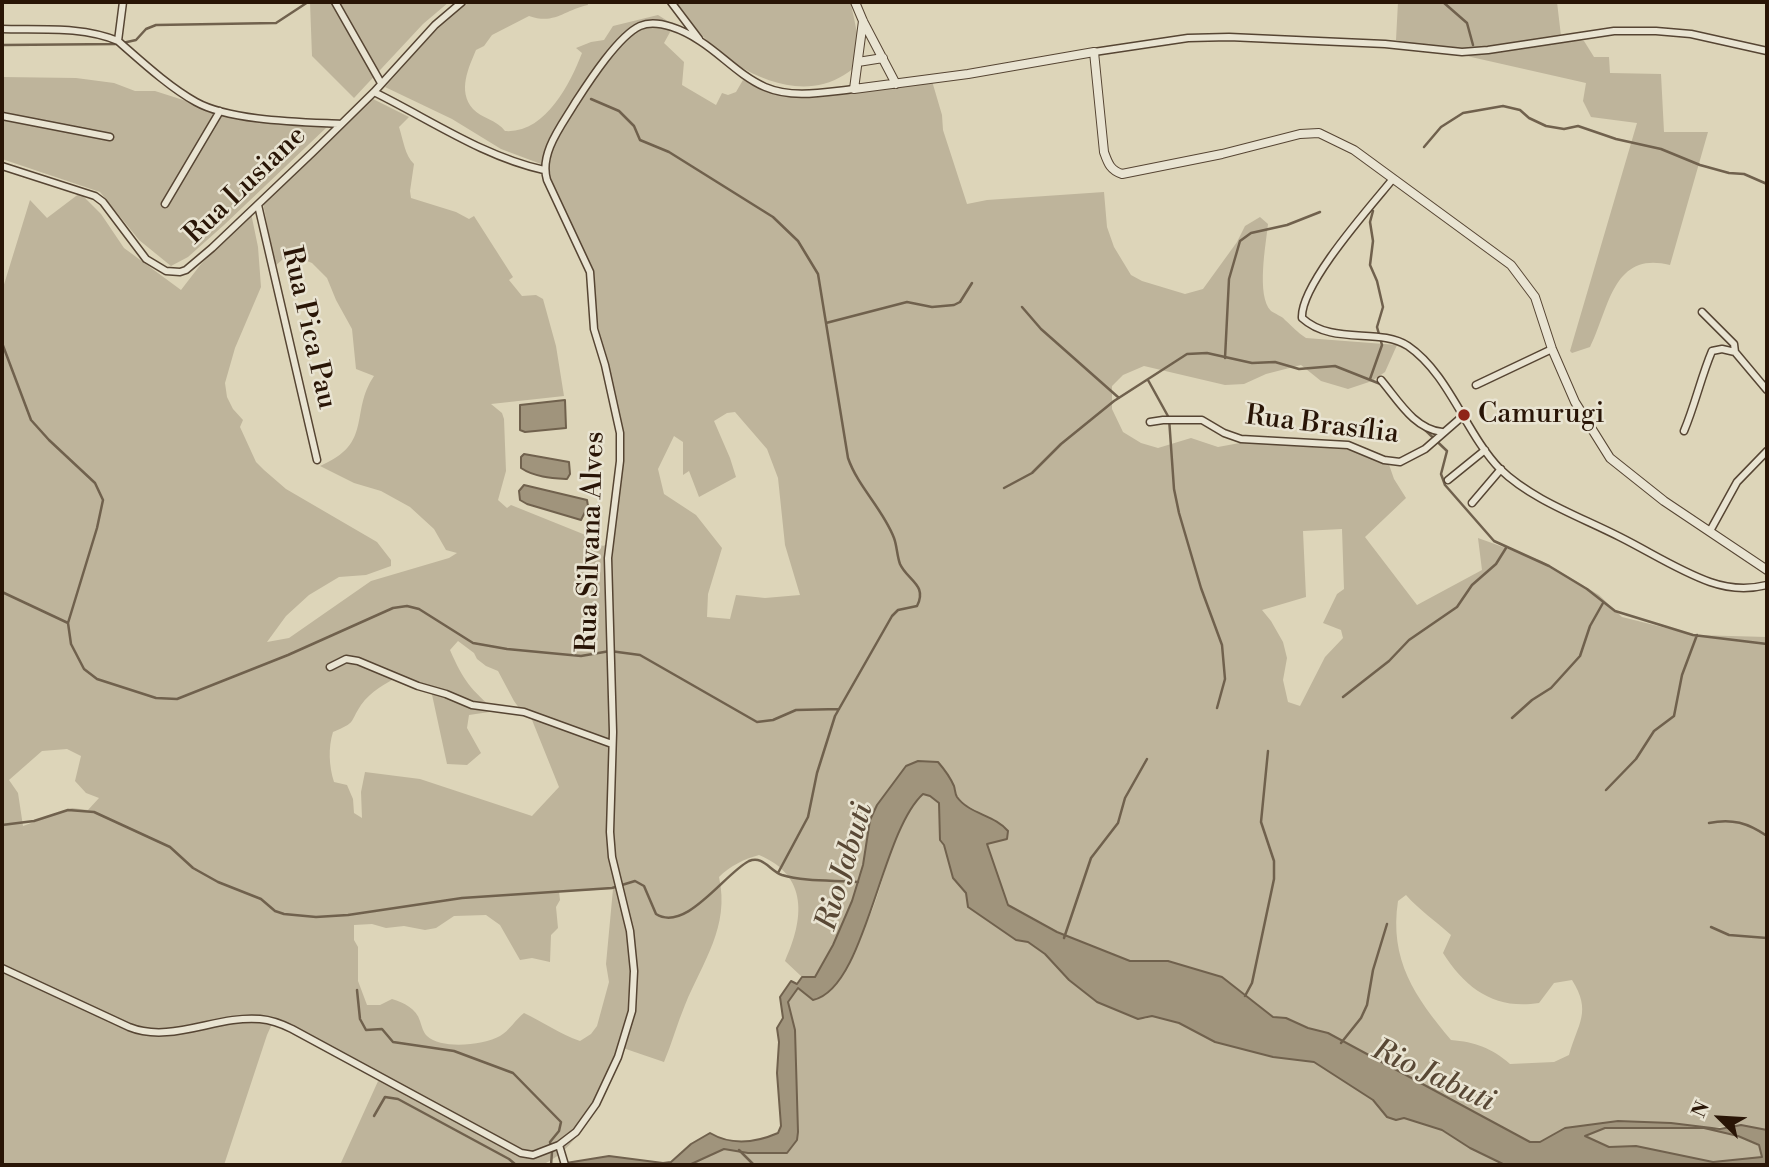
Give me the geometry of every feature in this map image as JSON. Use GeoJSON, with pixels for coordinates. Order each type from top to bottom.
{"type":"FeatureCollection","features":[{"type":"Feature","properties":{"kind":"street"},"geometry":{"type":"LineString","coordinates":[[118,41],[123,2]]}},
{"type":"Feature","properties":{"kind":"street"},"geometry":{"type":"LineString","coordinates":[[335,2],[381,83]]}},
{"type":"Feature","properties":{"kind":"street","name":"Rua Lusiane"},"geometry":{"type":"LineString","coordinates":[[2,166],[95,196],[103,202],[140,254],[155,265],[180,272],[192,266],[258,205],[374,92],[435,25],[462,2]]}},
{"type":"Feature","properties":{"kind":"street"},"geometry":{"type":"LineString","coordinates":[[671,2],[700,41]]}},
{"type":"Feature","properties":{"kind":"street"},"geometry":{"type":"LineString","coordinates":[[855,2],[896,84]]}},
{"type":"Feature","properties":{"kind":"street"},"geometry":{"type":"LineString","coordinates":[[854,89],[863,21]]}},
{"type":"Feature","properties":{"kind":"street"},"geometry":{"type":"LineString","coordinates":[[374,92],[482,148],[544,170],[548,151],[591,79],[626,36],[641,25],[665,25],[700,41],[737,70],[772,89],[810,94],[896,84],[1188,38],[1229,37],[1385,44],[1462,52],[1614,31],[1646,31],[1691,34],[1767,51]]}},
{"type":"Feature","properties":{"kind":"street"},"geometry":{"type":"LineString","coordinates":[[2,30],[99,34],[118,41],[195,102],[220,111],[282,121],[341,124]]}},
{"type":"Feature","properties":{"kind":"street"},"geometry":{"type":"LineString","coordinates":[[1094,52],[1104,152],[1114,171],[1122,174],[1160,167],[1300,134],[1319,133],[1354,150],[1511,265],[1535,297],[1552,349],[1575,402],[1610,458],[1664,502],[1767,570]]}},
{"type":"Feature","properties":{"kind":"street"},"geometry":{"type":"LineString","coordinates":[[858,62],[883,58]]}},
{"type":"Feature","properties":{"kind":"street"},"geometry":{"type":"LineString","coordinates":[[165,204],[220,111]]}},
{"type":"Feature","properties":{"kind":"street"},"geometry":{"type":"LineString","coordinates":[[2,116],[110,137]]}},
{"type":"Feature","properties":{"kind":"street","name":"Rua Silvana Alves"},"geometry":{"type":"LineString","coordinates":[[544,170],[590,272],[594,329],[611,386],[620,433],[620,461],[608,558],[612,744],[610,832],[616,876],[634,954],[634,991],[628,1027],[618,1057],[601,1095],[576,1132],[559,1145]]}},
{"type":"Feature","properties":{"kind":"street"},"geometry":{"type":"LineString","coordinates":[[1392,180],[1338,247],[1316,280],[1302,310],[1302,318],[1331,333],[1396,340],[1408,346],[1446,388],[1485,450],[1501,469],[1541,497],[1702,579],[1747,590],[1767,585]]}},
{"type":"Feature","properties":{"kind":"street","name":"Rua Pica Pau"},"geometry":{"type":"LineString","coordinates":[[258,205],[317,460]]}},
{"type":"Feature","properties":{"kind":"street"},"geometry":{"type":"LineString","coordinates":[[1702,312],[1734,344],[1735,352],[1767,390]]}},
{"type":"Feature","properties":{"kind":"street"},"geometry":{"type":"LineString","coordinates":[[1476,385],[1552,349]]}},
{"type":"Feature","properties":{"kind":"street"},"geometry":{"type":"LineString","coordinates":[[1684,431],[1712,351],[1722,349],[1735,352]]}},
{"type":"Feature","properties":{"kind":"street","name":"Rua Brasília"},"geometry":{"type":"LineString","coordinates":[[1381,380],[1416,422],[1430,431],[1442,432]]}},
{"type":"Feature","properties":{"kind":"street","name":"Rua Brasília"},"geometry":{"type":"LineString","coordinates":[[1150,422],[1202,419],[1224,433],[1241,439],[1348,445],[1384,460],[1400,462],[1424,449],[1464,415]]}},
{"type":"Feature","properties":{"kind":"street"},"geometry":{"type":"LineString","coordinates":[[1448,481],[1485,450]]}},
{"type":"Feature","properties":{"kind":"street"},"geometry":{"type":"LineString","coordinates":[[1710,531],[1737,482],[1767,451]]}},
{"type":"Feature","properties":{"kind":"street"},"geometry":{"type":"LineString","coordinates":[[1472,503],[1501,469]]}},
{"type":"Feature","properties":{"kind":"street"},"geometry":{"type":"LineString","coordinates":[[330,667],[346,659],[358,661],[472,705],[524,712],[612,744]]}},
{"type":"Feature","properties":{"kind":"street"},"geometry":{"type":"LineString","coordinates":[[2,968],[133,1029],[161,1032],[253,1018],[273,1021],[521,1153],[533,1155],[559,1145],[565,1165]]}},
{"type":"Feature","properties":{"kind":"shaded area"},"geometry":{"type":"Polygon","coordinates":[[[310,2],[449,2],[423,24],[354,98],[312,56],[310,2]]]}},
{"type":"Feature","properties":{"kind":"shaded area"},"geometry":{"type":"Polygon","coordinates":[[[469,2],[587,2],[588,5],[553,18],[529,16],[492,35],[484,46],[476,50],[466,79],[468,102],[476,112],[505,131],[519,130],[532,124],[554,105],[571,79],[582,53],[576,48],[604,40],[613,26],[658,15],[674,25],[664,43],[684,62],[682,85],[716,105],[722,93],[728,95],[736,92],[743,80],[777,94],[804,97],[840,95],[932,81],[942,115],[943,130],[967,204],[987,200],[1104,192],[1107,227],[1114,247],[1131,275],[1185,294],[1203,289],[1237,242],[1245,226],[1260,217],[1268,224],[1263,282],[1266,304],[1271,311],[1306,338],[1397,345],[1385,372],[1372,381],[1348,389],[1321,381],[1301,365],[1266,374],[1244,384],[1225,385],[1144,366],[1123,375],[1112,386],[1112,409],[1123,432],[1141,443],[1158,448],[1191,438],[1218,447],[1245,442],[1330,445],[1386,456],[1394,479],[1406,498],[1365,537],[1417,605],[1482,570],[1478,538],[1542,561],[1599,595],[1622,617],[1694,635],[1767,637],[1767,1130],[1741,1125],[1707,1128],[1738,1136],[1759,1146],[1762,1158],[1713,1162],[1636,1146],[1609,1147],[1584,1136],[1605,1128],[1698,1127],[1671,1123],[1618,1121],[1565,1128],[1540,1142],[1530,1142],[1328,1033],[1286,1018],[1273,1017],[1222,977],[1168,961],[1130,961],[1057,932],[1008,905],[987,844],[1007,839],[992,819],[966,805],[955,795],[950,778],[939,763],[892,786],[877,806],[870,820],[863,865],[852,901],[833,945],[815,977],[802,977],[785,961],[796,930],[798,915],[798,900],[787,875],[759,855],[738,863],[719,877],[721,912],[718,928],[664,1062],[623,1048],[601,1097],[581,1131],[556,1157],[542,1165],[340,1165],[379,1079],[280,1022],[272,1024],[267,1035],[224,1165],[2,1165],[2,291],[30,200],[47,218],[80,193],[101,214],[124,248],[181,290],[201,264],[251,213],[258,247],[261,287],[235,348],[225,383],[227,397],[243,420],[240,427],[256,462],[264,470],[286,489],[377,542],[391,560],[391,566],[366,575],[339,577],[309,595],[286,616],[267,642],[289,638],[371,581],[449,558],[457,553],[446,550],[434,529],[410,507],[381,491],[354,483],[320,466],[337,457],[354,437],[363,402],[374,376],[356,369],[352,329],[327,278],[312,263],[289,254],[275,266],[263,203],[338,130],[341,119],[350,119],[356,106],[373,99],[409,117],[399,127],[406,152],[414,164],[411,198],[456,212],[469,219],[474,216],[513,277],[509,280],[522,296],[536,295],[543,299],[556,346],[564,396],[491,404],[502,413],[504,419],[506,471],[498,500],[507,508],[511,505],[588,536],[603,546],[607,544],[621,461],[617,414],[592,298],[590,267],[545,181],[541,164],[501,149],[452,119],[385,87],[434,32],[469,2]],[[735,412],[727,413],[714,421],[736,477],[699,497],[689,471],[683,475],[683,442],[674,436],[658,469],[664,494],[696,515],[722,548],[708,594],[707,617],[730,619],[736,595],[765,598],[800,595],[785,545],[778,478],[767,449],[735,412]],[[1342,529],[1303,531],[1306,597],[1262,610],[1283,642],[1287,658],[1283,680],[1288,702],[1300,706],[1325,657],[1343,638],[1341,630],[1323,623],[1337,594],[1344,589],[1342,529]],[[458,641],[450,650],[464,677],[496,711],[469,715],[467,728],[481,753],[467,765],[447,764],[431,690],[399,676],[378,688],[361,705],[351,722],[333,732],[330,757],[334,782],[347,785],[353,799],[354,813],[362,818],[361,792],[365,772],[420,779],[532,816],[559,787],[530,715],[522,712],[514,701],[498,671],[486,666],[458,641]],[[67,749],[42,751],[9,780],[18,793],[23,826],[72,808],[88,810],[99,798],[86,793],[75,781],[81,756],[67,749]],[[613,889],[559,892],[560,900],[556,907],[558,928],[551,935],[550,962],[532,958],[520,960],[500,925],[486,915],[454,916],[436,928],[425,930],[404,926],[386,928],[372,924],[354,925],[354,940],[358,947],[358,981],[367,1005],[380,1005],[392,999],[405,1004],[416,1013],[427,1036],[452,1045],[474,1044],[493,1039],[503,1034],[524,1013],[580,1041],[597,1026],[609,982],[606,964],[613,889]],[[1406,895],[1398,901],[1396,922],[1401,960],[1408,976],[1426,1008],[1451,1040],[1483,1047],[1510,1064],[1554,1062],[1569,1055],[1582,1009],[1572,980],[1554,983],[1539,1003],[1495,1000],[1472,986],[1452,966],[1443,953],[1451,935],[1406,895]]]}},
{"type":"Feature","properties":{"kind":"shaded area"},"geometry":{"type":"Polygon","coordinates":[[[671,2],[850,2],[858,37],[859,58],[844,75],[817,85],[803,87],[762,78],[737,65],[710,44],[671,2]]]}},
{"type":"Feature","properties":{"kind":"shaded area"},"geometry":{"type":"Polygon","coordinates":[[[1398,2],[1557,2],[1561,36],[1584,41],[1594,57],[1609,57],[1610,73],[1661,74],[1664,132],[1708,132],[1670,265],[1651,263],[1636,266],[1624,275],[1615,286],[1590,347],[1572,353],[1570,351],[1637,123],[1591,117],[1583,101],[1586,83],[1396,40],[1398,2]]]}},
{"type":"Feature","properties":{"kind":"shaded area"},"geometry":{"type":"Polygon","coordinates":[[[2,77],[76,78],[114,83],[135,91],[155,91],[227,114],[323,124],[327,127],[224,225],[188,257],[171,266],[139,240],[100,192],[2,159],[2,77]]]}},
{"type":"Feature","properties":{"kind":"shaded area"},"geometry":{"type":"Polygon","coordinates":[[[565,400],[566,428],[525,432],[520,430],[520,405],[565,400]]]}},
{"type":"Feature","properties":{"kind":"shaded area"},"geometry":{"type":"Polygon","coordinates":[[[524,454],[569,462],[570,474],[567,479],[561,479],[526,471],[521,468],[521,457],[524,454]]]}},
{"type":"Feature","properties":{"kind":"shaded area"},"geometry":{"type":"Polygon","coordinates":[[[524,485],[587,500],[588,506],[581,520],[527,504],[520,500],[519,491],[524,485]]]}},
{"type":"Feature","properties":{"kind":"shaded area"},"geometry":{"type":"Polygon","coordinates":[[[918,761],[938,762],[962,803],[996,821],[1008,831],[1007,839],[987,844],[1008,905],[1057,932],[1130,961],[1168,961],[1222,977],[1273,1017],[1286,1018],[1328,1033],[1530,1142],[1540,1142],[1565,1128],[1618,1121],[1671,1123],[1720,1129],[1741,1125],[1767,1130],[1767,1165],[1505,1165],[1470,1148],[1442,1130],[1404,1118],[1396,1120],[1387,1117],[1373,1100],[1314,1062],[1273,1057],[1215,1042],[1179,1023],[1152,1016],[1138,1019],[1097,1002],[1069,980],[1045,954],[1028,942],[1016,940],[968,907],[966,893],[953,878],[944,845],[940,840],[939,803],[923,794],[908,814],[895,841],[860,940],[846,969],[831,990],[813,1000],[798,988],[788,1002],[795,1030],[798,1132],[797,1140],[787,1153],[748,1153],[724,1149],[689,1165],[567,1165],[566,1163],[609,1156],[671,1162],[691,1144],[710,1133],[727,1140],[744,1142],[778,1133],[781,1126],[777,1028],[783,1018],[780,997],[791,981],[797,984],[802,977],[815,977],[833,945],[852,901],[863,865],[870,820],[877,805],[906,766],[918,761]],[[1605,1128],[1585,1136],[1609,1147],[1636,1146],[1713,1162],[1762,1157],[1759,1145],[1738,1136],[1704,1128],[1605,1128]]]}},
{"type":"Feature","properties":{"kind":"shaded area"},"geometry":{"type":"Polygon","coordinates":[[[923,794],[939,803],[940,840],[944,845],[953,878],[966,893],[969,907],[1016,940],[1028,942],[1046,954],[1069,980],[1097,1002],[1127,1015],[1145,1019],[1152,1016],[1179,1023],[1215,1042],[1273,1057],[1314,1062],[1373,1100],[1387,1117],[1396,1120],[1404,1118],[1442,1130],[1470,1148],[1505,1165],[689,1165],[724,1149],[748,1153],[787,1153],[797,1140],[795,1030],[788,1002],[799,987],[813,1000],[855,943],[873,908],[903,821],[923,794]]]}},
{"type":"Feature","properties":{"kind":"waterway"},"geometry":{"type":"LineString","coordinates":[[4,45],[118,44],[136,40],[146,29],[156,25],[276,23],[308,2]]}},
{"type":"Feature","properties":{"kind":"waterway"},"geometry":{"type":"LineString","coordinates":[[1443,2],[1467,23],[1473,45]]}},
{"type":"Feature","properties":{"kind":"waterway"},"geometry":{"type":"LineString","coordinates":[[591,99],[619,111],[634,126],[640,140],[669,152],[773,217],[798,241],[818,274],[848,458],[852,469],[889,527],[903,570],[920,593],[917,606],[898,610],[892,616],[835,716],[817,773],[808,817],[778,873]]}},
{"type":"Feature","properties":{"kind":"waterway"},"geometry":{"type":"LineString","coordinates":[[1424,147],[1441,127],[1463,113],[1503,106],[1520,110],[1546,126],[1564,129],[1578,126],[1616,139],[1661,149],[1700,165],[1744,174],[1767,184]]}},
{"type":"Feature","properties":{"kind":"waterway"},"geometry":{"type":"LineString","coordinates":[[1370,379],[1382,345],[1377,327],[1383,307],[1370,265],[1373,241],[1370,222],[1373,211]]}},
{"type":"Feature","properties":{"kind":"waterway"},"geometry":{"type":"LineString","coordinates":[[1225,358],[1229,279],[1240,241],[1251,233],[1287,225],[1320,212]]}},
{"type":"Feature","properties":{"kind":"waterway"},"geometry":{"type":"LineString","coordinates":[[826,323],[907,302],[932,307],[954,305],[960,302],[972,283]]}},
{"type":"Feature","properties":{"kind":"waterway"},"geometry":{"type":"LineString","coordinates":[[1022,307],[1041,329],[1119,398]]}},
{"type":"Feature","properties":{"kind":"waterway"},"geometry":{"type":"LineString","coordinates":[[2,343],[31,420],[95,483],[103,500],[68,623],[71,644],[84,669],[97,679],[156,698],[177,699],[288,655],[393,608],[407,606],[419,609],[473,643],[581,656],[610,651],[640,655],[757,722],[773,720],[796,710],[839,709]]}},
{"type":"Feature","properties":{"kind":"waterway"},"geometry":{"type":"LineString","coordinates":[[1004,488],[1032,473],[1061,444],[1114,401],[1187,354],[1207,353],[1252,363],[1275,362],[1299,369],[1335,366],[1383,385]]}},
{"type":"Feature","properties":{"kind":"waterway"},"geometry":{"type":"LineString","coordinates":[[1148,380],[1169,418],[1174,489],[1179,513],[1201,588],[1222,645],[1225,679],[1217,708]]}},
{"type":"Feature","properties":{"kind":"waterway"},"geometry":{"type":"LineString","coordinates":[[1423,428],[1447,451],[1441,474],[1445,485],[1494,541],[1549,566],[1587,589],[1615,611],[1693,635],[1767,644]]}},
{"type":"Feature","properties":{"kind":"waterway"},"geometry":{"type":"LineString","coordinates":[[1343,697],[1389,661],[1409,640],[1457,607],[1472,585],[1496,564],[1506,548]]}},
{"type":"Feature","properties":{"kind":"waterway"},"geometry":{"type":"LineString","coordinates":[[2,592],[68,623]]}},
{"type":"Feature","properties":{"kind":"waterway"},"geometry":{"type":"LineString","coordinates":[[1512,718],[1551,688],[1580,656],[1590,626],[1603,603]]}},
{"type":"Feature","properties":{"kind":"waterway"},"geometry":{"type":"LineString","coordinates":[[1606,790],[1636,759],[1654,731],[1674,716],[1682,675],[1697,635]]}},
{"type":"Feature","properties":{"kind":"waterway"},"geometry":{"type":"LineString","coordinates":[[1245,996],[1252,983],[1274,879],[1274,861],[1261,822],[1268,751]]}},
{"type":"Feature","properties":{"kind":"waterway"},"geometry":{"type":"LineString","coordinates":[[1064,938],[1091,858],[1118,823],[1125,798],[1147,759]]}},
{"type":"Feature","properties":{"kind":"waterway","name":"Rio Jabuti"},"geometry":{"type":"LineString","coordinates":[[2,825],[34,821],[68,810],[94,812],[170,847],[193,868],[218,882],[261,899],[275,911],[316,917],[348,915],[462,898],[612,888],[635,881],[644,886],[656,914],[668,918],[692,909],[739,868],[754,860],[791,877],[858,882]]}},
{"type":"Feature","properties":{"kind":"waterway"},"geometry":{"type":"LineString","coordinates":[[1709,823],[1739,823],[1767,836]]}},
{"type":"Feature","properties":{"kind":"waterway"},"geometry":{"type":"LineString","coordinates":[[1341,1043],[1361,1018],[1367,1005],[1373,970],[1387,924]]}},
{"type":"Feature","properties":{"kind":"waterway"},"geometry":{"type":"LineString","coordinates":[[1711,927],[1729,935],[1767,938]]}},
{"type":"Feature","properties":{"kind":"waterway"},"geometry":{"type":"LineString","coordinates":[[357,990],[360,1019],[366,1030],[382,1029],[393,1042],[454,1051],[513,1073],[561,1122],[559,1131],[550,1142],[551,1165]]}},
{"type":"Feature","properties":{"kind":"waterway"},"geometry":{"type":"LineString","coordinates":[[374,1116],[385,1097],[398,1099],[516,1165]]}},
{"type":"Feature","properties":{"kind":"waterway"},"geometry":{"type":"LineString","coordinates":[[739,1150],[754,1165]]}},
{"type":"Feature","properties":{"kind":"place","name":"Camurugi"},"geometry":{"type":"Point","coordinates":[1464,415]}}]}
